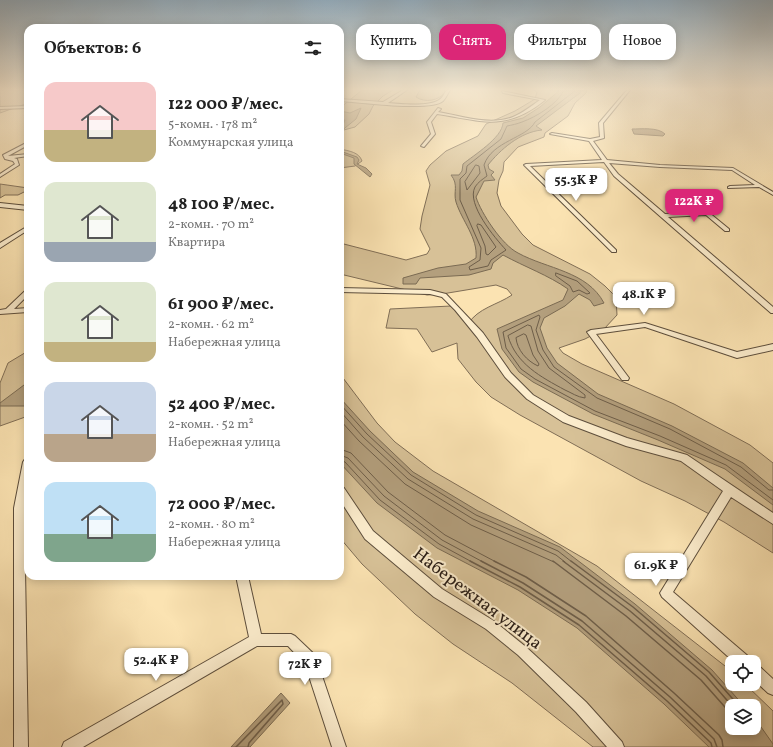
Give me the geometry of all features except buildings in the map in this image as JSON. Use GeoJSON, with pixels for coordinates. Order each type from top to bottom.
{"type":"FeatureCollection","features":[{"type":"Feature","properties":{"kind":"street"},"geometry":{"type":"LineString","coordinates":[[423,146],[433,134],[430,125]]}},
{"type":"Feature","properties":{"kind":"street"},"geometry":{"type":"LineString","coordinates":[[552,134],[590,140],[602,138],[601,125]]}},
{"type":"Feature","properties":{"kind":"street"},"geometry":{"type":"LineString","coordinates":[[590,140],[616,175],[773,311]]}},
{"type":"Feature","properties":{"kind":"street"},"geometry":{"type":"LineString","coordinates":[[7,158],[5,156],[24,145]]}},
{"type":"Feature","properties":{"kind":"street"},"geometry":{"type":"LineString","coordinates":[[0,159],[24,157]]}},
{"type":"Feature","properties":{"kind":"street"},"geometry":{"type":"LineString","coordinates":[[7,158],[15,160],[17,164]]}},
{"type":"Feature","properties":{"kind":"street"},"geometry":{"type":"LineString","coordinates":[[0,176],[24,160]]}},
{"type":"Feature","properties":{"kind":"street"},"geometry":{"type":"LineString","coordinates":[[614,251],[526,165],[606,161],[660,166],[733,169],[773,194]]}},
{"type":"Feature","properties":{"kind":"street"},"geometry":{"type":"LineString","coordinates":[[730,187],[760,186]]}},
{"type":"Feature","properties":{"kind":"street"},"geometry":{"type":"LineString","coordinates":[[0,205],[24,208]]}},
{"type":"Feature","properties":{"kind":"street"},"geometry":{"type":"LineString","coordinates":[[662,216],[707,213],[727,230]]}},
{"type":"Feature","properties":{"kind":"street"},"geometry":{"type":"LineString","coordinates":[[0,246],[24,231]]}},
{"type":"Feature","properties":{"kind":"street"},"geometry":{"type":"LineString","coordinates":[[344,290],[430,292],[444,295],[476,329],[508,375],[530,397],[566,419],[626,442],[684,458],[773,519]]}},
{"type":"Feature","properties":{"kind":"street"},"geometry":{"type":"LineString","coordinates":[[4,312],[24,294]]}},
{"type":"Feature","properties":{"kind":"street"},"geometry":{"type":"LineString","coordinates":[[4,312],[24,310]]}},
{"type":"Feature","properties":{"kind":"street"},"geometry":{"type":"LineString","coordinates":[[625,378],[592,332],[645,326],[737,355],[773,347]]}},
{"type":"Feature","properties":{"kind":"street"},"geometry":{"type":"LineString","coordinates":[[21,747],[19,508],[24,482]]}},
{"type":"Feature","properties":{"kind":"street"},"geometry":{"type":"LineString","coordinates":[[729,490],[666,593],[736,655]]}},
{"type":"Feature","properties":{"kind":"street","name":"Набережная улица"},"geometry":{"type":"LineString","coordinates":[[344,497],[369,535],[438,592],[490,625],[522,651],[581,707],[617,747]]}},
{"type":"Feature","properties":{"kind":"street"},"geometry":{"type":"LineString","coordinates":[[243,580],[256,640]]}},
{"type":"Feature","properties":{"kind":"street"},"geometry":{"type":"LineString","coordinates":[[69,747],[256,640],[291,640],[310,660],[339,747]]}},
{"type":"Feature","properties":{"kind":"street"},"geometry":{"type":"LineString","coordinates":[[761,677],[773,688]]}},
{"type":"Feature","properties":{"kind":"shaded area"},"geometry":{"type":"Polygon","coordinates":[[[344,125],[357,125],[344,130],[344,125]]]}},
{"type":"Feature","properties":{"kind":"shaded area"},"geometry":{"type":"Polygon","coordinates":[[[485,125],[556,125],[545,133],[544,137],[518,147],[504,162],[497,193],[501,206],[522,234],[533,245],[590,274],[616,297],[617,315],[604,329],[585,339],[559,348],[563,353],[582,364],[674,404],[750,445],[773,463],[773,553],[724,522],[685,501],[641,481],[520,415],[491,397],[476,382],[458,359],[457,343],[432,352],[417,329],[386,328],[390,309],[451,306],[468,324],[482,310],[512,295],[507,289],[496,285],[427,295],[344,275],[344,244],[406,260],[427,254],[430,249],[420,229],[430,185],[426,171],[430,165],[446,151],[478,136],[485,125]]]}},
{"type":"Feature","properties":{"kind":"shaded area"},"geometry":{"type":"Polygon","coordinates":[[[344,150],[350,151],[361,158],[362,161],[355,166],[344,167],[344,150]]]}},
{"type":"Feature","properties":{"kind":"shaded area"},"geometry":{"type":"Polygon","coordinates":[[[0,184],[24,187],[24,192],[18,195],[5,195],[0,198],[0,184]]]}},
{"type":"Feature","properties":{"kind":"shaded area"},"geometry":{"type":"Polygon","coordinates":[[[24,353],[24,417],[0,426],[0,383],[8,363],[24,353]]]}},
{"type":"Feature","properties":{"kind":"shaded area"},"geometry":{"type":"Polygon","coordinates":[[[344,379],[377,423],[395,442],[433,471],[597,566],[725,666],[725,691],[752,691],[761,699],[725,699],[725,735],[761,735],[761,699],[773,711],[773,747],[593,747],[512,683],[453,644],[415,614],[362,564],[344,543],[344,379]]]}},
{"type":"Feature","properties":{"kind":"water"},"geometry":{"type":"Polygon","coordinates":[[[502,125],[538,125],[536,126],[542,130],[534,131],[518,138],[498,153],[488,165],[489,169],[494,172],[491,175],[495,180],[484,181],[476,197],[482,211],[499,236],[512,249],[529,258],[577,277],[597,292],[604,303],[594,306],[590,300],[579,294],[565,306],[544,318],[540,328],[547,348],[557,363],[598,394],[672,426],[743,463],[773,488],[773,505],[725,469],[593,414],[533,382],[519,372],[502,349],[497,329],[563,300],[568,289],[560,284],[503,255],[493,263],[491,269],[469,275],[420,278],[416,284],[403,284],[403,278],[438,268],[466,264],[476,258],[475,243],[456,202],[455,182],[451,175],[459,175],[462,171],[463,164],[493,140],[502,125]]]}},
{"type":"Feature","properties":{"kind":"water"},"geometry":{"type":"Polygon","coordinates":[[[632,129],[654,129],[665,134],[663,136],[634,134],[632,129]]]}},
{"type":"Feature","properties":{"kind":"water"},"geometry":{"type":"Polygon","coordinates":[[[344,152],[357,157],[359,160],[357,164],[366,168],[372,174],[370,177],[354,164],[354,158],[344,154],[344,152]]]}},
{"type":"Feature","properties":{"kind":"water"},"geometry":{"type":"Polygon","coordinates":[[[24,385],[24,406],[0,406],[0,403],[24,385]]]}},
{"type":"Feature","properties":{"kind":"water"},"geometry":{"type":"Polygon","coordinates":[[[344,402],[370,431],[413,472],[478,511],[560,547],[635,604],[712,670],[725,685],[725,691],[731,691],[738,699],[725,699],[725,735],[761,735],[761,727],[773,744],[773,747],[709,747],[664,704],[577,628],[518,590],[437,548],[377,503],[344,467],[344,402]]]}},
{"type":"Feature","properties":{"kind":"water"},"geometry":{"type":"Polygon","coordinates":[[[281,693],[290,703],[250,747],[231,747],[281,693]]]}}]}
